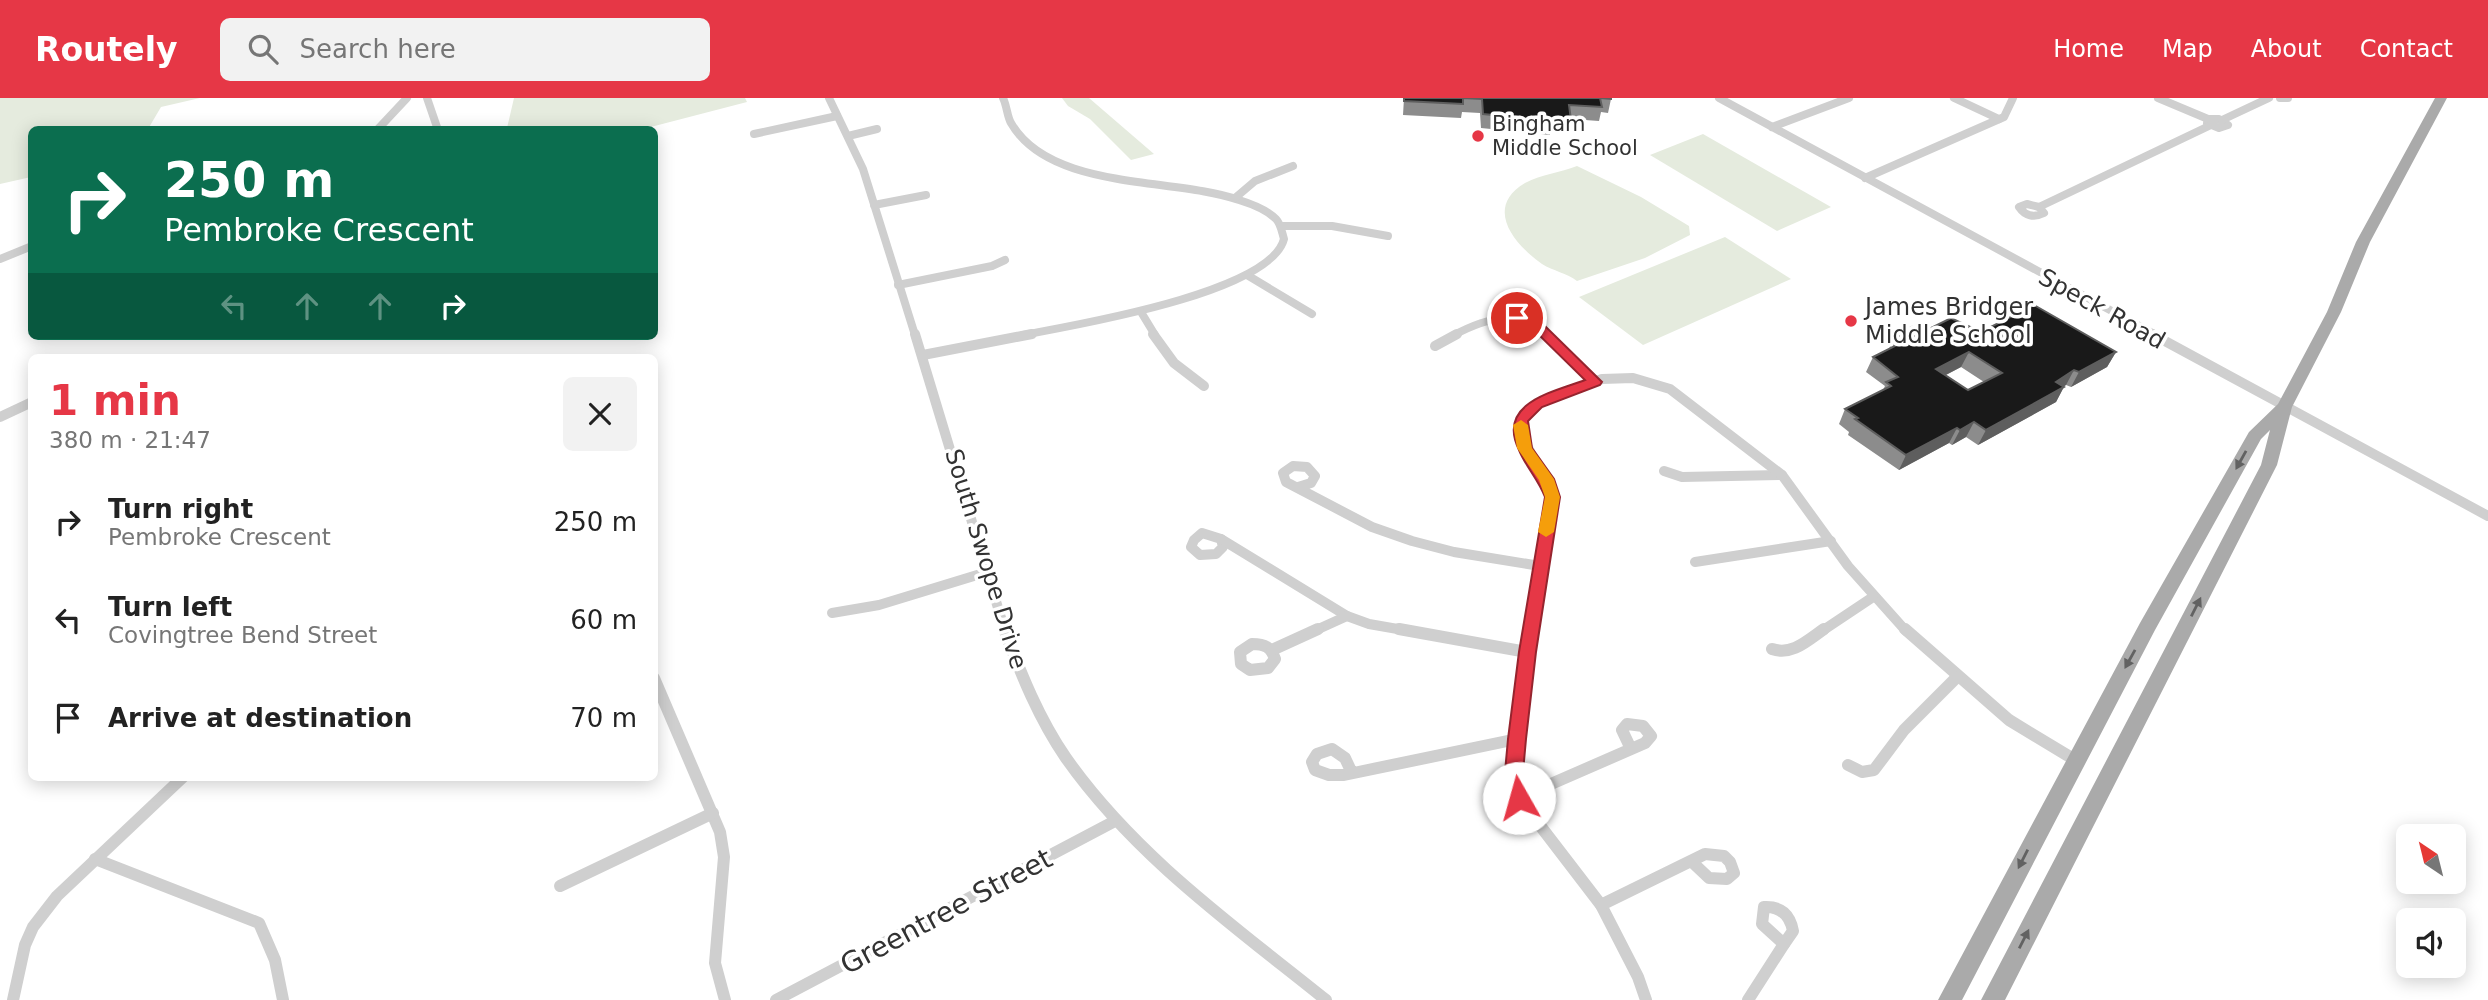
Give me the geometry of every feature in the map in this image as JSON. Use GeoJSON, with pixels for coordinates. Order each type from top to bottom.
{"type":"FeatureCollection","features":[{"type":"Feature","properties":{"kind":"main road"},"geometry":{"type":"LineString","coordinates":[[1993,1000],[2269,465],[2284,407],[2334,312],[2363,242],[2441,98]]}},
{"type":"Feature","properties":{"kind":"main road"},"geometry":{"type":"LineString","coordinates":[[1950,1000],[2075,760],[2255,436],[2284,407]]}},
{"type":"Feature","properties":{"kind":"street"},"geometry":{"type":"LineString","coordinates":[[381,126],[408,98]]}},
{"type":"Feature","properties":{"kind":"street"},"geometry":{"type":"LineString","coordinates":[[427,98],[437,126]]}},
{"type":"Feature","properties":{"kind":"street","name":"South Swope Drive"},"geometry":{"type":"LineString","coordinates":[[829,98],[863,169],[898,285],[923,355],[1003,626],[1029,693],[1065,757],[1115,821],[1174,878],[1326,1000]]}},
{"type":"Feature","properties":{"kind":"street"},"geometry":{"type":"LineString","coordinates":[[923,355],[1141,312],[1247,275],[1261,268],[1281,249],[1284,236],[1281,226],[1270,214],[1235,198],[1198,189],[1099,177],[1054,161],[1011,122],[1003,98]]}},
{"type":"Feature","properties":{"kind":"street","name":"Speck Road"},"geometry":{"type":"LineString","coordinates":[[1718,98],[2488,516]]}},
{"type":"Feature","properties":{"kind":"street"},"geometry":{"type":"LineString","coordinates":[[1772,127],[1849,98]]}},
{"type":"Feature","properties":{"kind":"street"},"geometry":{"type":"LineString","coordinates":[[1954,98],[1999,120]]}},
{"type":"Feature","properties":{"kind":"street"},"geometry":{"type":"LineString","coordinates":[[1865,178],[1999,120],[2004,117],[2013,98]]}},
{"type":"Feature","properties":{"kind":"street"},"geometry":{"type":"LineString","coordinates":[[2158,98],[2210,122]]}},
{"type":"Feature","properties":{"kind":"street"},"geometry":{"type":"LineString","coordinates":[[2039,207],[2210,122],[2222,120],[2269,98]]}},
{"type":"Feature","properties":{"kind":"street"},"geometry":{"type":"LineString","coordinates":[[2280,98],[2288,98]]}},
{"type":"Feature","properties":{"kind":"street"},"geometry":{"type":"LineString","coordinates":[[754,134],[837,116]]}},
{"type":"Feature","properties":{"kind":"street"},"geometry":{"type":"LineString","coordinates":[[848,136],[877,129]]}},
{"type":"Feature","properties":{"kind":"street"},"geometry":{"type":"LineString","coordinates":[[1235,198],[1255,181],[1293,166]]}},
{"type":"Feature","properties":{"kind":"street"},"geometry":{"type":"LineString","coordinates":[[874,205],[926,195]]}},
{"type":"Feature","properties":{"kind":"street"},"geometry":{"type":"LineString","coordinates":[[1281,226],[1332,226],[1388,236]]}},
{"type":"Feature","properties":{"kind":"street"},"geometry":{"type":"LineString","coordinates":[[0,259],[28,248]]}},
{"type":"Feature","properties":{"kind":"street"},"geometry":{"type":"LineString","coordinates":[[898,285],[992,266],[1005,260]]}},
{"type":"Feature","properties":{"kind":"street"},"geometry":{"type":"LineString","coordinates":[[1247,275],[1312,314]]}},
{"type":"Feature","properties":{"kind":"street"},"geometry":{"type":"LineString","coordinates":[[1141,312],[1170,362],[1186,377],[1204,386]]}},
{"type":"Feature","properties":{"kind":"street"},"geometry":{"type":"LineString","coordinates":[[1434,346],[1486,320],[1517,318],[1538,327],[1595,382]]}},
{"type":"Feature","properties":{"kind":"street"},"geometry":{"type":"LineString","coordinates":[[1646,1000],[1638,977],[1601,905],[1519,798],[1514,772],[1527,652],[1552,497],[1546,479],[1525,448],[1521,421],[1537,403],[1619,375],[1652,380],[1670,389],[1782,475],[1874,597],[1957,677],[2008,720],[2075,760]]}},
{"type":"Feature","properties":{"kind":"street"},"geometry":{"type":"LineString","coordinates":[[0,417],[28,404]]}},
{"type":"Feature","properties":{"kind":"street"},"geometry":{"type":"LineString","coordinates":[[1664,471],[1682,477],[1782,475]]}},
{"type":"Feature","properties":{"kind":"street"},"geometry":{"type":"LineString","coordinates":[[1298,487],[1344,514],[1412,541],[1454,552],[1540,566]]}},
{"type":"Feature","properties":{"kind":"street"},"geometry":{"type":"LineString","coordinates":[[1221,537],[1347,616],[1368,624],[1527,652]]}},
{"type":"Feature","properties":{"kind":"street"},"geometry":{"type":"LineString","coordinates":[[1695,562],[1831,541]]}},
{"type":"Feature","properties":{"kind":"street"},"geometry":{"type":"LineString","coordinates":[[832,612],[879,605],[987,572]]}},
{"type":"Feature","properties":{"kind":"street"},"geometry":{"type":"LineString","coordinates":[[1772,649],[1780,652],[1793,650],[1874,597]]}},
{"type":"Feature","properties":{"kind":"street"},"geometry":{"type":"LineString","coordinates":[[1272,650],[1347,616]]}},
{"type":"Feature","properties":{"kind":"street"},"geometry":{"type":"LineString","coordinates":[[1848,765],[1863,772],[1874,770],[1904,730],[1957,677]]}},
{"type":"Feature","properties":{"kind":"street"},"geometry":{"type":"LineString","coordinates":[[658,687],[720,832],[724,857],[715,963],[725,1000]]}},
{"type":"Feature","properties":{"kind":"street"},"geometry":{"type":"LineString","coordinates":[[1352,773],[1517,739]]}},
{"type":"Feature","properties":{"kind":"street"},"geometry":{"type":"LineString","coordinates":[[1519,798],[1631,749]]}},
{"type":"Feature","properties":{"kind":"street"},"geometry":{"type":"LineString","coordinates":[[13,1000],[24,945],[33,927],[57,896],[179,781]]}},
{"type":"Feature","properties":{"kind":"street"},"geometry":{"type":"LineString","coordinates":[[560,886],[713,813]]}},
{"type":"Feature","properties":{"kind":"street","name":"Greentree Street"},"geometry":{"type":"LineString","coordinates":[[776,1000],[1115,821]]}},
{"type":"Feature","properties":{"kind":"street"},"geometry":{"type":"LineString","coordinates":[[95,859],[259,923],[273,950],[283,1000]]}},
{"type":"Feature","properties":{"kind":"street"},"geometry":{"type":"LineString","coordinates":[[1601,905],[1691,861]]}},
{"type":"Feature","properties":{"kind":"street"},"geometry":{"type":"LineString","coordinates":[[1748,1000],[1784,944]]}},
{"type":"Feature","properties":{"kind":"shaded area"},"geometry":{"type":"Polygon","coordinates":[[[0,98],[200,98],[161,107],[150,126],[28,126],[28,178],[0,184],[0,98]]]}},
{"type":"Feature","properties":{"kind":"shaded area"},"geometry":{"type":"Polygon","coordinates":[[[514,98],[745,98],[747,102],[655,126],[507,126],[514,98]]]}},
{"type":"Feature","properties":{"kind":"shaded area"},"geometry":{"type":"Polygon","coordinates":[[[1062,98],[1089,98],[1154,154],[1131,160],[1090,119],[1068,106],[1062,98]]]}},
{"type":"Feature","properties":{"kind":"shaded area"},"geometry":{"type":"Polygon","coordinates":[[[1703,134],[1831,207],[1777,231],[1650,155],[1703,134]]]}},
{"type":"Feature","properties":{"kind":"shaded area"},"geometry":{"type":"Polygon","coordinates":[[[1577,166],[1641,197],[1689,226],[1690,235],[1645,258],[1577,281],[1542,264],[1514,237],[1505,215],[1506,204],[1513,193],[1525,183],[1577,166]]]}},
{"type":"Feature","properties":{"kind":"shaded area"},"geometry":{"type":"Polygon","coordinates":[[[1725,237],[1791,279],[1643,345],[1579,297],[1725,237]]]}},
{"type":"Feature","properties":{"kind":"building"},"geometry":{"type":"Polygon","coordinates":[[[1404,98],[1463,98],[1463,104],[1404,101],[1404,98]]]}},
{"type":"Feature","properties":{"kind":"building"},"geometry":{"type":"Polygon","coordinates":[[[1463,98],[1600,98],[1602,107],[1569,105],[1571,120],[1552,118],[1552,121],[1483,114],[1482,99],[1463,98]]]}},
{"type":"Feature","properties":{"kind":"building","name":"James Bridger Middle School"},"geometry":{"type":"Polygon","coordinates":[[[2034,305],[2116,352],[2079,372],[2074,370],[2056,382],[2064,387],[1986,430],[1974,422],[1906,455],[1845,409],[1891,386],[1886,382],[1898,377],[1873,357],[1903,342],[1894,336],[1912,327],[1921,333],[1951,318],[1981,332],[2034,305]],[[1969,352],[1936,369],[1968,390],[2002,373],[1969,352]]]}},
{"type":"Feature","properties":{"kind":"slow traffic"},"geometry":{"type":"LineString","coordinates":[[1521,425],[1525,448],[1546,479],[1552,497],[1546,532]]}},
{"type":"Feature","properties":{"kind":"place","name":"Bingham Middle School"},"geometry":{"type":"Point","coordinates":[1478,136]}},
{"type":"Feature","properties":{"kind":"place","name":"James Bridger Middle School"},"geometry":{"type":"Point","coordinates":[1851,321]}},
{"type":"Feature","properties":{"kind":"route"},"geometry":{"type":"LineString","coordinates":[[1517,318],[1527,320],[1538,327],[1595,382],[1537,403],[1521,421],[1520,431],[1525,448],[1546,479],[1552,497],[1527,652],[1517,739],[1514,772],[1519,798]]}}]}
